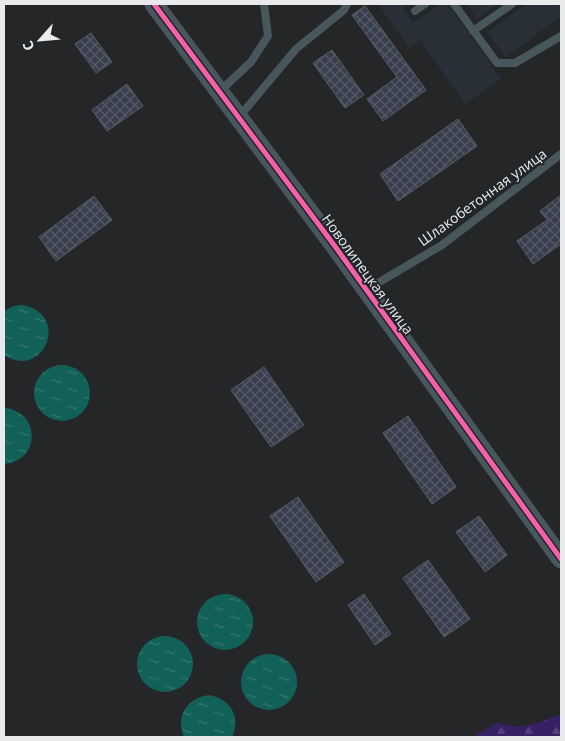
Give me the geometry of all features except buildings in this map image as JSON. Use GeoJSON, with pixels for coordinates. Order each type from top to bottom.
{"type":"FeatureCollection","features":[{"type":"Feature","properties":{"kind":"street","name":"Новолипецкая улица"},"geometry":{"type":"LineString","coordinates":[[154,4],[366,290],[561,559]]}},
{"type":"Feature","properties":{"kind":"lane"},"geometry":{"type":"LineString","coordinates":[[220,91],[251,62],[268,36],[264,4]]}},
{"type":"Feature","properties":{"kind":"lane"},"geometry":{"type":"LineString","coordinates":[[239,117],[296,49],[344,10],[347,4]]}},
{"type":"Feature","properties":{"kind":"lane"},"geometry":{"type":"LineString","coordinates":[[415,11],[425,4]]}},
{"type":"Feature","properties":{"kind":"lane"},"geometry":{"type":"LineString","coordinates":[[454,4],[497,63],[515,63],[561,36]]}},
{"type":"Feature","properties":{"kind":"lane"},"geometry":{"type":"LineString","coordinates":[[474,30],[512,4]]}},
{"type":"Feature","properties":{"kind":"lane","name":"Шлакобетонная улица"},"geometry":{"type":"LineString","coordinates":[[366,290],[442,245],[561,154]]}},
{"type":"Feature","properties":{"kind":"shaded area"},"geometry":{"type":"Polygon","coordinates":[[[378,4],[407,4],[403,8],[413,23],[441,4],[448,4],[501,79],[465,104],[420,40],[409,48],[378,4]]]}},
{"type":"Feature","properties":{"kind":"shaded area"},"geometry":{"type":"Polygon","coordinates":[[[466,4],[498,4],[477,19],[466,4]]]}},
{"type":"Feature","properties":{"kind":"shaded area"},"geometry":{"type":"Polygon","coordinates":[[[526,4],[558,4],[561,8],[561,17],[505,57],[487,32],[526,4]]]}},
{"type":"Feature","properties":{"kind":"green space"},"geometry":{"type":"Polygon","coordinates":[[[558,715],[561,716],[561,737],[472,737],[497,723],[518,727],[538,723],[558,715]]]}},
{"type":"Feature","properties":{"kind":"water"},"geometry":{"type":"Polygon","coordinates":[[[22,305],[37,311],[46,320],[49,332],[46,343],[40,353],[30,359],[18,361],[4,355],[4,311],[14,306],[22,305]]]}},
{"type":"Feature","properties":{"kind":"water"},"geometry":{"type":"Polygon","coordinates":[[[62,365],[73,367],[82,373],[88,382],[90,393],[88,404],[82,413],[73,419],[62,421],[51,419],[42,413],[36,404],[34,393],[36,382],[42,373],[51,367],[62,365]]]}},
{"type":"Feature","properties":{"kind":"water"},"geometry":{"type":"Polygon","coordinates":[[[4,408],[16,411],[25,418],[30,426],[32,436],[30,446],[25,454],[16,461],[4,464],[4,408]]]}},
{"type":"Feature","properties":{"kind":"water"},"geometry":{"type":"Polygon","coordinates":[[[225,594],[236,596],[245,602],[251,611],[253,622],[251,633],[245,642],[236,648],[225,650],[214,648],[205,642],[199,633],[197,622],[199,611],[205,602],[214,596],[225,594]]]}},
{"type":"Feature","properties":{"kind":"water"},"geometry":{"type":"Polygon","coordinates":[[[165,636],[176,638],[185,644],[191,653],[193,664],[191,675],[185,684],[176,690],[165,692],[154,690],[145,684],[139,675],[137,664],[139,653],[145,644],[154,638],[165,636]]]}},
{"type":"Feature","properties":{"kind":"water"},"geometry":{"type":"Polygon","coordinates":[[[269,654],[280,656],[289,662],[295,671],[297,682],[295,693],[289,702],[280,708],[269,710],[258,708],[249,702],[243,693],[241,682],[243,671],[249,662],[258,656],[269,654]]]}},
{"type":"Feature","properties":{"kind":"water"},"geometry":{"type":"Polygon","coordinates":[[[209,695],[223,700],[232,710],[235,723],[232,737],[184,737],[181,722],[185,709],[195,700],[209,695]]]}},
{"type":"Feature","properties":{"kind":"cycle path"},"geometry":{"type":"LineString","coordinates":[[154,4],[334,245],[561,559]]}}]}
